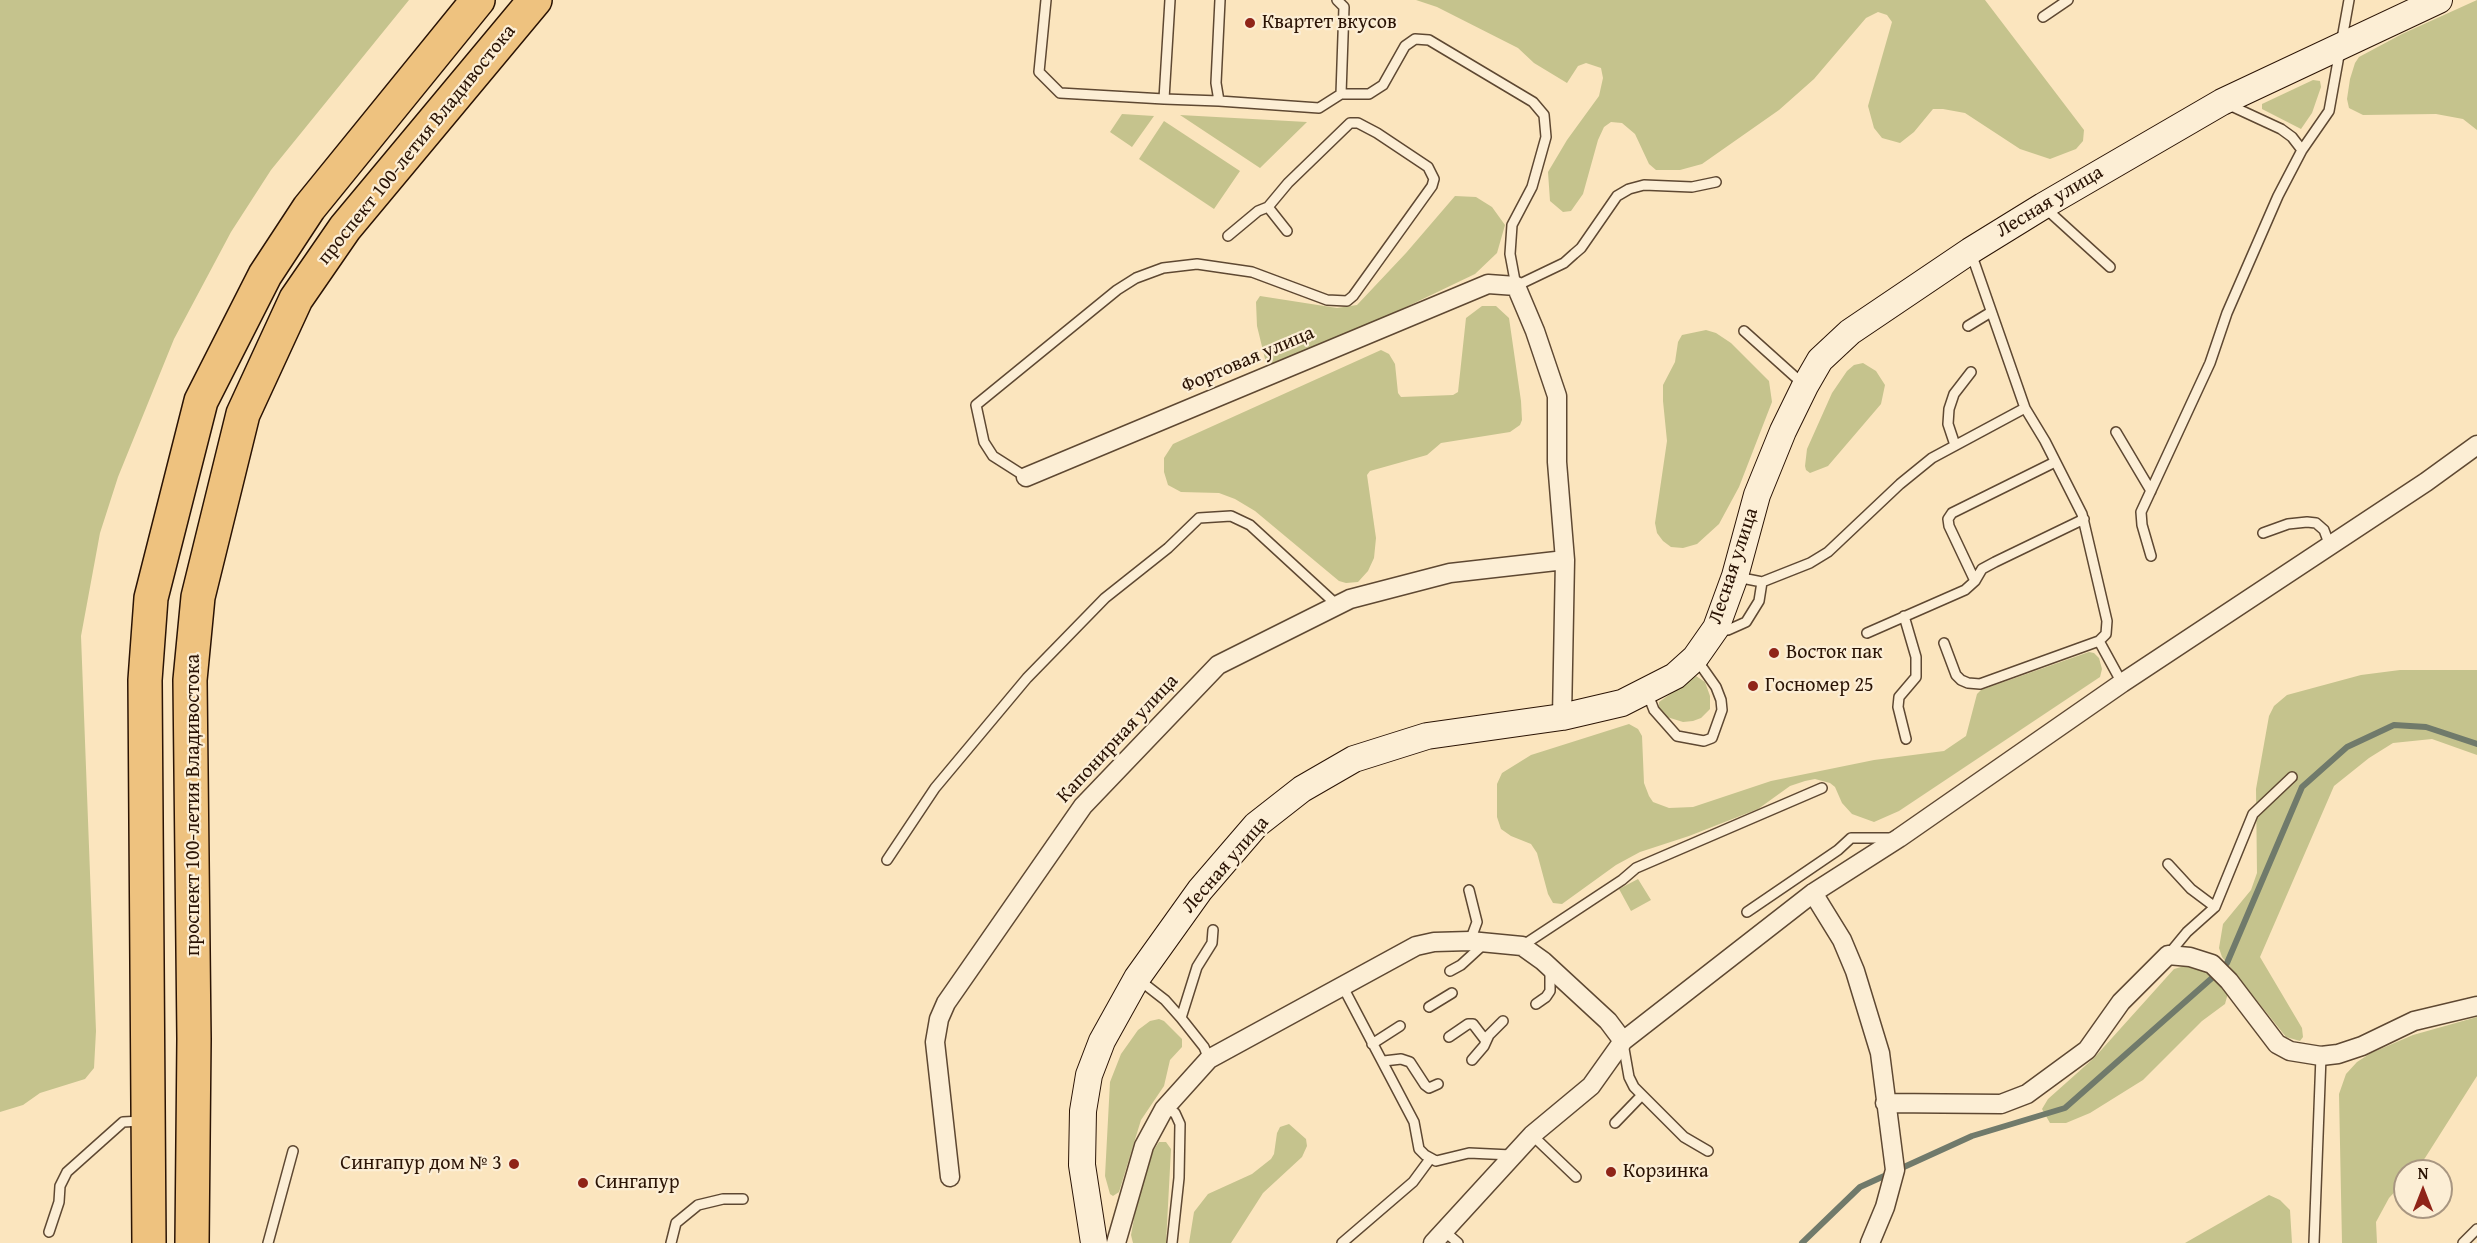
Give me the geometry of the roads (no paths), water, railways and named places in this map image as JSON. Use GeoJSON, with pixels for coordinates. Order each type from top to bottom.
{"type":"FeatureCollection","features":[{"type":"Feature","properties":{"kind":"highway","name":"проспект 100-летия Владивостока"},"geometry":{"type":"LineString","coordinates":[[149,1243],[145,680],[151,598],[201,401],[265,275],[309,208],[478,0]]}},
{"type":"Feature","properties":{"kind":"highway","name":"проспект 100-летия Владивостока"},"geometry":{"type":"LineString","coordinates":[[192,1243],[194,1039],[190,680],[198,597],[243,414],[296,299],[339,237],[534,0]]}},
{"type":"Feature","properties":{"kind":"main road","name":"Лесная улица"},"geometry":{"type":"LineString","coordinates":[[1094,1243],[1082,1165],[1083,1110],[1089,1075],[1102,1041],[1137,978],[1200,890],[1256,825],[1302,789],[1354,759],[1427,736],[1562,717],[1622,703],[1675,676],[1695,658],[1716,628],[1735,576],[1757,495],[1783,430],[1805,386],[1820,360],[1850,332],[1970,251],[2222,102],[2439,0]]}},
{"type":"Feature","properties":{"kind":"street","name":"Фортовая улица"},"geometry":{"type":"LineString","coordinates":[[1026,477],[1488,284],[1516,286]]}},
{"type":"Feature","properties":{"kind":"street"},"geometry":{"type":"LineString","coordinates":[[1516,286],[1535,331],[1557,396],[1557,462],[1565,560],[1562,717]]}},
{"type":"Feature","properties":{"kind":"street"},"geometry":{"type":"LineString","coordinates":[[1438,1237],[1532,1134],[1591,1086],[1623,1041],[1813,893],[1899,838],[2122,683],[2330,546],[2477,445]]}},
{"type":"Feature","properties":{"kind":"street","name":"Капонирная улица"},"geometry":{"type":"LineString","coordinates":[[950,1177],[938,1090],[935,1042],[939,1019],[946,1003],[1083,807],[1218,665],[1350,599],[1450,573],[1565,560]]}},
{"type":"Feature","properties":{"kind":"street"},"geometry":{"type":"LineString","coordinates":[[1813,893],[1842,940],[1855,971],[1880,1053],[1895,1170],[1885,1207],[1870,1243]]}},
{"type":"Feature","properties":{"kind":"street"},"geometry":{"type":"LineString","coordinates":[[1116,1243],[1144,1146],[1164,1109],[1209,1059],[1416,946],[1434,942],[1478,941],[1522,946],[1550,968],[1608,1021],[1623,1041]]}},
{"type":"Feature","properties":{"kind":"street"},"geometry":{"type":"LineString","coordinates":[[1885,1103],[2001,1104],[2027,1094],[2087,1050],[2121,1002],[2168,955],[2190,957],[2212,964],[2229,981],[2277,1044],[2290,1051],[2321,1056],[2338,1054],[2362,1046],[2414,1021],[2477,1006]]}},
{"type":"Feature","properties":{"kind":"lane"},"geometry":{"type":"LineString","coordinates":[[1046,0],[1039,72],[1060,93],[1319,108],[1341,94],[1369,94],[1383,85],[1406,46],[1415,39],[1429,40],[1533,102],[1544,115],[1546,137],[1532,187],[1512,225],[1510,254],[1516,286],[1564,263],[1581,248],[1617,196],[1629,189],[1644,185],[1692,187],[1716,182]]}},
{"type":"Feature","properties":{"kind":"lane"},"geometry":{"type":"LineString","coordinates":[[1164,99],[1170,0]]}},
{"type":"Feature","properties":{"kind":"lane"},"geometry":{"type":"LineString","coordinates":[[1219,101],[1216,83],[1220,0]]}},
{"type":"Feature","properties":{"kind":"lane"},"geometry":{"type":"LineString","coordinates":[[1337,0],[1344,7],[1341,94]]}},
{"type":"Feature","properties":{"kind":"lane"},"geometry":{"type":"LineString","coordinates":[[2043,17],[2068,0]]}},
{"type":"Feature","properties":{"kind":"lane"},"geometry":{"type":"LineString","coordinates":[[2151,556],[2142,525],[2141,512],[2210,363],[2227,314],[2278,196],[2302,150],[2329,111],[2349,0]]}},
{"type":"Feature","properties":{"kind":"lane"},"geometry":{"type":"LineString","coordinates":[[2222,102],[2281,129],[2292,137],[2302,150]]}},
{"type":"Feature","properties":{"kind":"lane"},"geometry":{"type":"LineString","coordinates":[[1026,477],[993,456],[984,441],[976,405],[1117,290],[1136,278],[1163,268],[1197,264],[1252,272],[1327,300],[1347,301],[1353,296],[1432,186],[1434,179],[1428,167],[1377,133],[1358,123],[1350,123],[1288,183],[1268,207],[1258,211],[1228,236]]}},
{"type":"Feature","properties":{"kind":"lane"},"geometry":{"type":"LineString","coordinates":[[2043,206],[2110,267]]}},
{"type":"Feature","properties":{"kind":"lane"},"geometry":{"type":"LineString","coordinates":[[1268,207],[1287,231]]}},
{"type":"Feature","properties":{"kind":"lane"},"geometry":{"type":"LineString","coordinates":[[1944,643],[1956,675],[1968,683],[1980,684],[2099,641],[2106,634],[2107,621],[2084,519],[2045,441],[2025,408],[1970,251]]}},
{"type":"Feature","properties":{"kind":"lane"},"geometry":{"type":"LineString","coordinates":[[1968,326],[1991,312]]}},
{"type":"Feature","properties":{"kind":"lane"},"geometry":{"type":"LineString","coordinates":[[1744,331],[1805,386]]}},
{"type":"Feature","properties":{"kind":"lane"},"geometry":{"type":"LineString","coordinates":[[1955,445],[1948,424],[1949,409],[1954,394],[1971,372]]}},
{"type":"Feature","properties":{"kind":"lane"},"geometry":{"type":"LineString","coordinates":[[1735,576],[1762,582],[1788,573],[1828,552],[1900,484],[1932,458],[2025,408]]}},
{"type":"Feature","properties":{"kind":"lane"},"geometry":{"type":"LineString","coordinates":[[2116,432],[2151,491]]}},
{"type":"Feature","properties":{"kind":"lane"},"geometry":{"type":"LineString","coordinates":[[1975,580],[1949,526],[1948,519],[1952,513],[2055,462]]}},
{"type":"Feature","properties":{"kind":"lane"},"geometry":{"type":"LineString","coordinates":[[887,860],[935,788],[1027,678],[1105,598],[1168,548],[1199,518],[1231,516],[1250,525],[1337,605]]}},
{"type":"Feature","properties":{"kind":"lane"},"geometry":{"type":"LineString","coordinates":[[1867,633],[1965,590],[1982,569],[2084,519]]}},
{"type":"Feature","properties":{"kind":"lane"},"geometry":{"type":"LineString","coordinates":[[2263,533],[2288,524],[2316,523],[2324,530],[2330,546]]}},
{"type":"Feature","properties":{"kind":"lane"},"geometry":{"type":"LineString","coordinates":[[1716,628],[1728,630],[1746,622],[1759,601],[1762,582]]}},
{"type":"Feature","properties":{"kind":"lane"},"geometry":{"type":"LineString","coordinates":[[1904,616],[1916,657],[1916,677],[1899,697],[1898,707],[1906,739]]}},
{"type":"Feature","properties":{"kind":"lane"},"geometry":{"type":"LineString","coordinates":[[2099,641],[2122,683]]}},
{"type":"Feature","properties":{"kind":"lane"},"geometry":{"type":"LineString","coordinates":[[1647,692],[1654,710],[1677,736],[1704,741],[1712,738],[1722,710],[1721,700],[1716,687],[1695,658]]}},
{"type":"Feature","properties":{"kind":"lane"},"geometry":{"type":"LineString","coordinates":[[2168,955],[2187,932],[2215,907],[2253,814],[2292,777]]}},
{"type":"Feature","properties":{"kind":"lane"},"geometry":{"type":"LineString","coordinates":[[1522,946],[1622,880],[1635,868],[1822,788]]}},
{"type":"Feature","properties":{"kind":"lane"},"geometry":{"type":"LineString","coordinates":[[1747,912],[1838,850],[1851,838],[1899,838]]}},
{"type":"Feature","properties":{"kind":"lane"},"geometry":{"type":"LineString","coordinates":[[2168,864],[2191,890],[2215,907]]}},
{"type":"Feature","properties":{"kind":"lane"},"geometry":{"type":"LineString","coordinates":[[1450,971],[1468,960],[1478,941],[1477,922],[1468,890]]}},
{"type":"Feature","properties":{"kind":"lane"},"geometry":{"type":"LineString","coordinates":[[1181,1018],[1197,967],[1212,943],[1213,930]]}},
{"type":"Feature","properties":{"kind":"lane"},"geometry":{"type":"LineString","coordinates":[[1536,1004],[1550,991],[1550,968]]}},
{"type":"Feature","properties":{"kind":"lane"},"geometry":{"type":"LineString","coordinates":[[1137,978],[1165,1000],[1204,1047],[1209,1059]]}},
{"type":"Feature","properties":{"kind":"lane"},"geometry":{"type":"LineString","coordinates":[[1343,987],[1372,1044],[1384,1061],[1414,1122],[1419,1149],[1430,1160],[1442,1161],[1469,1153],[1511,1155]]}},
{"type":"Feature","properties":{"kind":"lane"},"geometry":{"type":"LineString","coordinates":[[1429,1007],[1452,993]]}},
{"type":"Feature","properties":{"kind":"lane"},"geometry":{"type":"LineString","coordinates":[[1472,1060],[1489,1035],[1503,1021]]}},
{"type":"Feature","properties":{"kind":"lane"},"geometry":{"type":"LineString","coordinates":[[1449,1037],[1468,1024],[1473,1024],[1486,1041]]}},
{"type":"Feature","properties":{"kind":"lane"},"geometry":{"type":"LineString","coordinates":[[1372,1044],[1400,1026]]}},
{"type":"Feature","properties":{"kind":"lane"},"geometry":{"type":"LineString","coordinates":[[1623,1041],[1629,1077],[1642,1095],[1684,1137],[1708,1151]]}},
{"type":"Feature","properties":{"kind":"lane"},"geometry":{"type":"LineString","coordinates":[[1410,1062],[1419,1056]]}},
{"type":"Feature","properties":{"kind":"lane"},"geometry":{"type":"LineString","coordinates":[[2313,1242],[2321,1056]]}},
{"type":"Feature","properties":{"kind":"lane"},"geometry":{"type":"LineString","coordinates":[[1384,1061],[1401,1059],[1410,1062],[1425,1085],[1429,1088],[1438,1084]]}},
{"type":"Feature","properties":{"kind":"lane"},"geometry":{"type":"LineString","coordinates":[[1615,1122],[1642,1095]]}},
{"type":"Feature","properties":{"kind":"lane"},"geometry":{"type":"LineString","coordinates":[[1164,1109],[1175,1113],[1180,1124],[1179,1178],[1172,1243]]}},
{"type":"Feature","properties":{"kind":"lane"},"geometry":{"type":"LineString","coordinates":[[49,1232],[59,1202],[60,1186],[67,1172],[123,1122],[148,1121]]}},
{"type":"Feature","properties":{"kind":"lane"},"geometry":{"type":"LineString","coordinates":[[1532,1134],[1576,1177]]}},
{"type":"Feature","properties":{"kind":"lane"},"geometry":{"type":"LineString","coordinates":[[268,1243],[293,1151]]}},
{"type":"Feature","properties":{"kind":"lane"},"geometry":{"type":"LineString","coordinates":[[1342,1243],[1413,1182],[1430,1160]]}},
{"type":"Feature","properties":{"kind":"lane"},"geometry":{"type":"LineString","coordinates":[[671,1243],[676,1223],[698,1205],[723,1199],[743,1199]]}},
{"type":"Feature","properties":{"kind":"lane"},"geometry":{"type":"LineString","coordinates":[[2463,1243],[2477,1229]]}},
{"type":"Feature","properties":{"kind":"lane"},"geometry":{"type":"LineString","coordinates":[[1438,1237],[1458,1243]]}},
{"type":"Feature","properties":{"kind":"waterway"},"geometry":{"type":"LineString","coordinates":[[2227,963],[2302,787],[2347,747],[2394,725],[2426,727],[2477,744]]}},
{"type":"Feature","properties":{"kind":"waterway"},"geometry":{"type":"LineString","coordinates":[[1802,1243],[1860,1187],[1972,1136],[2065,1108],[2212,978]]}},
{"type":"Feature","properties":{"kind":"place","name":"Квартет вкусов"},"geometry":{"type":"Point","coordinates":[1250,23]}},
{"type":"Feature","properties":{"kind":"place","name":"Восток пак"},"geometry":{"type":"Point","coordinates":[1774,653]}},
{"type":"Feature","properties":{"kind":"place","name":"Госномер 25"},"geometry":{"type":"Point","coordinates":[1753,686]}},
{"type":"Feature","properties":{"kind":"place","name":"Сингапур дом № 3"},"geometry":{"type":"Point","coordinates":[514,1164]}},
{"type":"Feature","properties":{"kind":"place","name":"Корзинка"},"geometry":{"type":"Point","coordinates":[1611,1172]}},
{"type":"Feature","properties":{"kind":"place","name":"Сингапур"},"geometry":{"type":"Point","coordinates":[583,1183]}}]}
